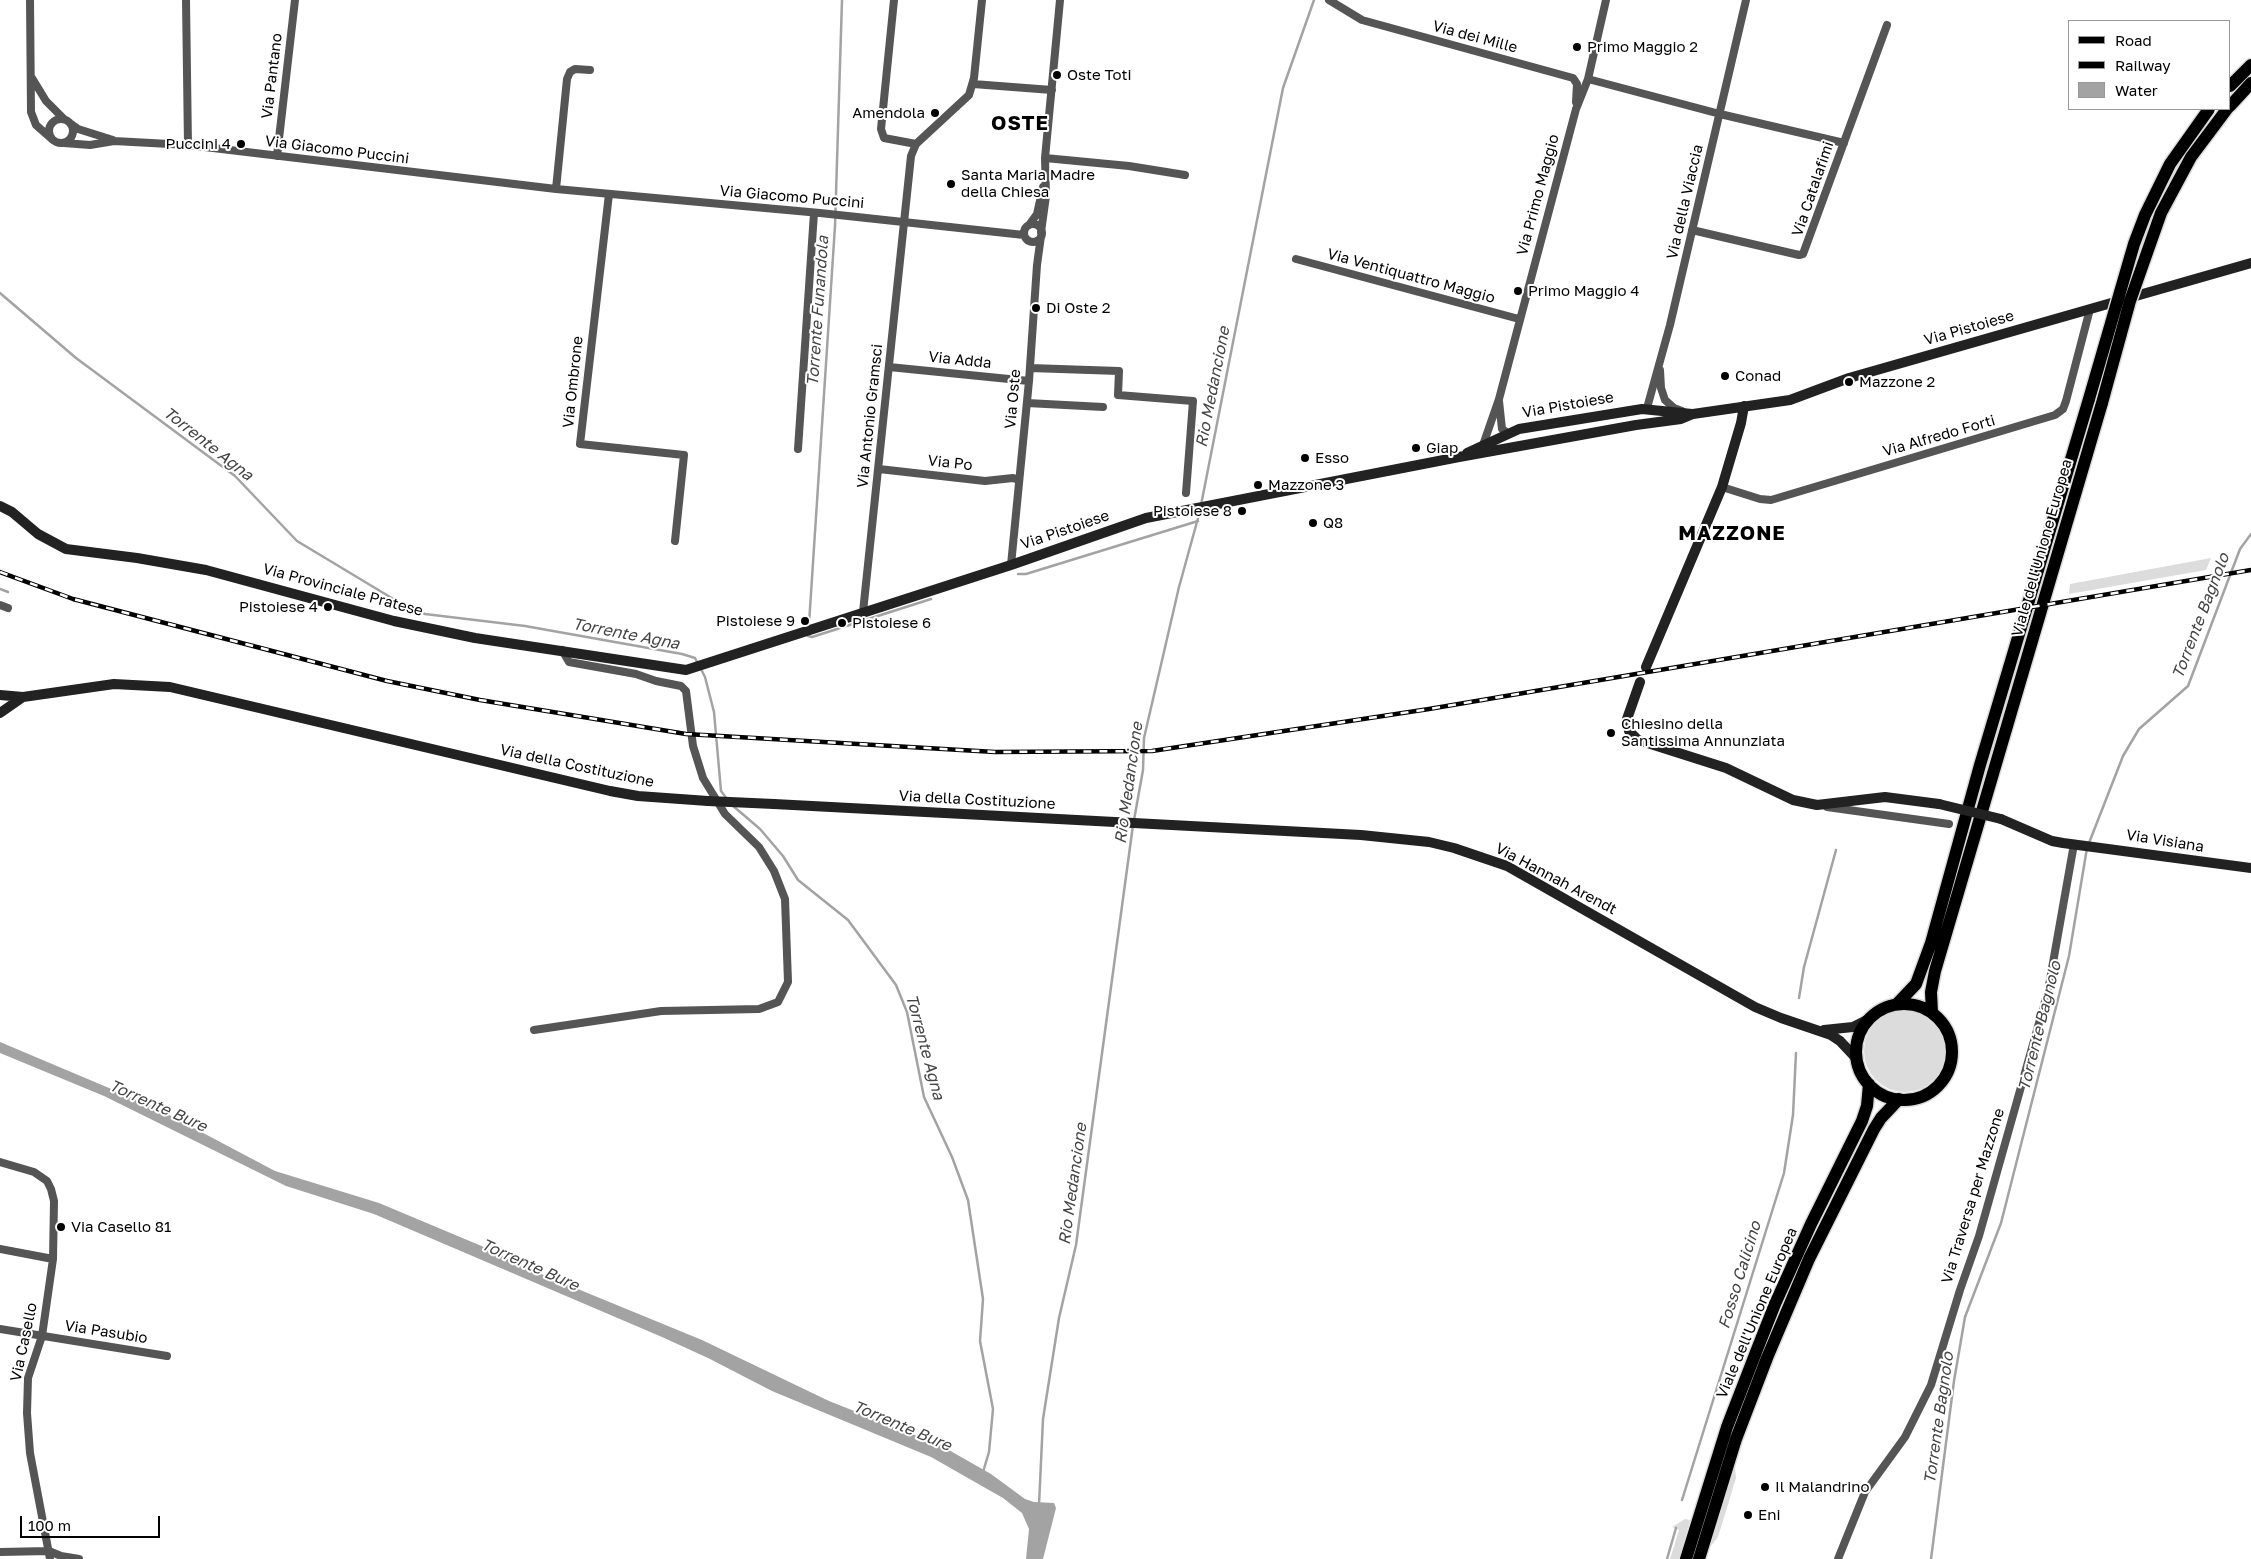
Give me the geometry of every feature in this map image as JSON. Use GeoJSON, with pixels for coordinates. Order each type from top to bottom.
{"type":"FeatureCollection","features":[{"type":"Feature","properties":{"kind":"main road"},"geometry":{"type":"LineString","coordinates":[[2231,85],[2251,65]]}},
{"type":"Feature","properties":{"kind":"main road","name":"Viale dell'Unione Europea"},"geometry":{"type":"LineString","coordinates":[[2231,104],[2251,83]]}},
{"type":"Feature","properties":{"kind":"main road","name":"Viale dell'Unione Europea"},"geometry":{"type":"LineString","coordinates":[[1869,1019],[1882,1009],[1897,1004],[1916,984],[1931,943],[1982,755],[2134,244],[2145,215],[2170,164],[2208,110]]}},
{"type":"Feature","properties":{"kind":"main road","name":"Viale dell'Unione Europea"},"geometry":{"type":"LineString","coordinates":[[1932,1013],[1931,992],[1936,971],[2130,301],[2160,213],[2191,157],[2226,110]]}},
{"type":"Feature","properties":{"kind":"main road"},"geometry":{"type":"LineString","coordinates":[[1869,1019],[1858,1037],[1856,1058],[1862,1075],[1868,1084],[1880,1093],[1900,1099],[1913,1099],[1932,1090],[1942,1081],[1949,1069],[1952,1055],[1951,1041],[1942,1023],[1932,1013],[1912,1004],[1897,1004]]}},
{"type":"Feature","properties":{"kind":"main road","name":"Viale dell'Unione Europea"},"geometry":{"type":"LineString","coordinates":[[1686,1559],[1727,1427],[1758,1347],[1803,1242],[1862,1121],[1867,1106],[1868,1084]]}},
{"type":"Feature","properties":{"kind":"main road","name":"Viale dell'Unione Europea"},"geometry":{"type":"LineString","coordinates":[[1699,1559],[1739,1432],[1767,1358],[1805,1268],[1874,1129],[1881,1118],[1900,1099]]}},
{"type":"Feature","properties":{"kind":"street"},"geometry":{"type":"LineString","coordinates":[[30,0],[31,112],[36,124],[53,140],[64,143],[73,136],[68,121],[56,120],[50,125],[49,133],[53,140]]}},
{"type":"Feature","properties":{"kind":"street"},"geometry":{"type":"LineString","coordinates":[[186,0],[188,146]]}},
{"type":"Feature","properties":{"kind":"street","name":"Via Pantano"},"geometry":{"type":"LineString","coordinates":[[277,156],[295,0]]}},
{"type":"Feature","properties":{"kind":"street"},"geometry":{"type":"LineString","coordinates":[[894,0],[881,129],[884,138],[916,144],[968,98],[973,84],[982,0]]}},
{"type":"Feature","properties":{"kind":"street","name":"Via Oste"},"geometry":{"type":"LineString","coordinates":[[1029,225],[1037,214],[1044,183],[1060,0]]}},
{"type":"Feature","properties":{"kind":"street","name":"Via dei Mille"},"geometry":{"type":"LineString","coordinates":[[1329,0],[1362,20],[1572,78],[1577,84],[1576,109]]}},
{"type":"Feature","properties":{"kind":"street","name":"Via Primo Maggio"},"geometry":{"type":"LineString","coordinates":[[1483,445],[1499,399],[1576,109],[1588,79],[1606,0]]}},
{"type":"Feature","properties":{"kind":"street","name":"Via della Viaccia"},"geometry":{"type":"LineString","coordinates":[[1647,408],[1654,380],[1660,368],[1746,0]]}},
{"type":"Feature","properties":{"kind":"street","name":"Via Catalafimi"},"geometry":{"type":"LineString","coordinates":[[1692,230],[1799,255],[1803,254],[1887,25]]}},
{"type":"Feature","properties":{"kind":"street"},"geometry":{"type":"LineString","coordinates":[[556,189],[568,79],[570,72],[574,69],[590,70]]}},
{"type":"Feature","properties":{"kind":"street","name":"Via Giacomo Puccini"},"geometry":{"type":"LineString","coordinates":[[31,77],[46,101],[68,121],[78,128],[114,141]]}},
{"type":"Feature","properties":{"kind":"street"},"geometry":{"type":"LineString","coordinates":[[1588,79],[1720,114],[1844,143]]}},
{"type":"Feature","properties":{"kind":"street"},"geometry":{"type":"LineString","coordinates":[[973,84],[1052,90]]}},
{"type":"Feature","properties":{"kind":"street","name":"Via Giacomo Puccini"},"geometry":{"type":"LineString","coordinates":[[64,143],[90,145],[114,141],[188,146],[556,189],[817,213],[1024,235]]}},
{"type":"Feature","properties":{"kind":"street","name":"Via Antonio Gramsci"},"geometry":{"type":"LineString","coordinates":[[862,612],[879,469],[910,162],[916,144]]}},
{"type":"Feature","properties":{"kind":"street"},"geometry":{"type":"LineString","coordinates":[[1045,158],[1129,166],[1185,174]]}},
{"type":"Feature","properties":{"kind":"street","name":"Via Oste"},"geometry":{"type":"LineString","coordinates":[[1011,565],[1030,368],[1033,303],[1046,196],[1044,183]]}},
{"type":"Feature","properties":{"kind":"street","name":"Via Ombrone"},"geometry":{"type":"LineString","coordinates":[[609,194],[580,444],[684,455],[675,541]]}},
{"type":"Feature","properties":{"kind":"street"},"geometry":{"type":"LineString","coordinates":[[798,449],[817,213]]}},
{"type":"Feature","properties":{"kind":"street"},"geometry":{"type":"LineString","coordinates":[[1029,225],[1037,226],[1041,234],[1038,240],[1032,242],[1027,240],[1024,235],[1025,229],[1029,225]]}},
{"type":"Feature","properties":{"kind":"street","name":"Via Ventiquattro Maggio"},"geometry":{"type":"LineString","coordinates":[[1296,260],[1519,319]]}},
{"type":"Feature","properties":{"kind":"street","name":"Via Pistoiese"},"geometry":{"type":"LineString","coordinates":[[691,669],[1011,565],[1146,518],[1208,504],[1459,457],[1636,425],[1681,419],[1693,414],[1790,400],[1849,378],[2251,264]]}},
{"type":"Feature","properties":{"kind":"street","name":"Via Alfredo Forti"},"geometry":{"type":"LineString","coordinates":[[1722,487],[1760,499],[1771,500],[2055,415],[2063,409],[2066,401],[2090,309]]}},
{"type":"Feature","properties":{"kind":"street","name":"Via Adda"},"geometry":{"type":"LineString","coordinates":[[889,367],[1028,381]]}},
{"type":"Feature","properties":{"kind":"street"},"geometry":{"type":"LineString","coordinates":[[1030,368],[1119,371],[1118,395],[1193,401],[1186,492]]}},
{"type":"Feature","properties":{"kind":"street"},"geometry":{"type":"LineString","coordinates":[[1660,368],[1660,388],[1665,400],[1674,408],[1693,414]]}},
{"type":"Feature","properties":{"kind":"street","name":"Via Primo Maggio"},"geometry":{"type":"LineString","coordinates":[[1499,399],[1502,429],[1509,434]]}},
{"type":"Feature","properties":{"kind":"street"},"geometry":{"type":"LineString","coordinates":[[1027,403],[1103,407]]}},
{"type":"Feature","properties":{"kind":"street"},"geometry":{"type":"LineString","coordinates":[[1646,667],[1722,487],[1741,423],[1744,406]]}},
{"type":"Feature","properties":{"kind":"street"},"geometry":{"type":"LineString","coordinates":[[1636,425],[1646,418],[1647,408]]}},
{"type":"Feature","properties":{"kind":"street","name":"Via Pistoiese"},"geometry":{"type":"LineString","coordinates":[[1459,457],[1520,429],[1647,408],[1693,414]]}},
{"type":"Feature","properties":{"kind":"street","name":"Via Pistoiese"},"geometry":{"type":"LineString","coordinates":[[1509,434],[1512,442],[1520,447]]}},
{"type":"Feature","properties":{"kind":"street","name":"Via Po"},"geometry":{"type":"LineString","coordinates":[[879,469],[985,481],[1013,478],[1019,480]]}},
{"type":"Feature","properties":{"kind":"street","name":"Via Provinciale Pratese"},"geometry":{"type":"LineString","coordinates":[[1,506],[38,534],[66,549],[137,558],[206,570],[394,621],[475,638],[562,650],[672,669],[691,669]]}},
{"type":"Feature","properties":{"kind":"street"},"geometry":{"type":"LineString","coordinates":[[534,1030],[661,1011],[759,1009],[778,1002],[788,982],[785,899],[774,871],[759,847],[725,814],[703,778],[693,746],[686,691],[681,686],[656,681],[636,674],[568,662],[562,650]]}},
{"type":"Feature","properties":{"kind":"street"},"geometry":{"type":"LineString","coordinates":[[1640,682],[1627,719],[1629,731],[1638,740],[1726,768],[1793,800],[1817,806],[1948,824]]}},
{"type":"Feature","properties":{"kind":"street","name":"Via della Costituzione"},"geometry":{"type":"LineString","coordinates":[[23,697],[114,684],[170,687],[638,796],[708,802],[1135,823]]}},
{"type":"Feature","properties":{"kind":"street"},"geometry":{"type":"LineString","coordinates":[[0,695],[23,697]]}},
{"type":"Feature","properties":{"kind":"street"},"geometry":{"type":"LineString","coordinates":[[0,713],[23,697]]}},
{"type":"Feature","properties":{"kind":"street"},"geometry":{"type":"LineString","coordinates":[[1817,806],[1885,797],[1939,804],[2001,819],[2052,841],[2076,844]]}},
{"type":"Feature","properties":{"kind":"street","name":"Via Hannah Arendt"},"geometry":{"type":"LineString","coordinates":[[1135,823],[1400,838],[1429,842],[1479,856],[1524,875],[1756,1007],[1781,1018],[1820,1030]]}},
{"type":"Feature","properties":{"kind":"street","name":"Via Visiana"},"geometry":{"type":"LineString","coordinates":[[2076,844],[2251,868]]}},
{"type":"Feature","properties":{"kind":"street","name":"Via Traversa per Mazzone"},"geometry":{"type":"LineString","coordinates":[[1838,1559],[1865,1492],[1905,1437],[1931,1385],[1960,1290],[1979,1236],[2048,991],[2076,844]]}},
{"type":"Feature","properties":{"kind":"street"},"geometry":{"type":"LineString","coordinates":[[1820,1030],[1847,1028],[1869,1019]]}},
{"type":"Feature","properties":{"kind":"street"},"geometry":{"type":"LineString","coordinates":[[1820,1030],[1840,1041],[1856,1058]]}},
{"type":"Feature","properties":{"kind":"street","name":"Via Casello"},"geometry":{"type":"LineString","coordinates":[[0,1162],[34,1172],[47,1181],[51,1189],[55,1232],[53,1259],[42,1336],[28,1378],[27,1413],[30,1453],[49,1555]]}},
{"type":"Feature","properties":{"kind":"street"},"geometry":{"type":"LineString","coordinates":[[0,1250],[53,1259]]}},
{"type":"Feature","properties":{"kind":"street","name":"Via Pasubio"},"geometry":{"type":"LineString","coordinates":[[0,1329],[167,1356]]}},
{"type":"Feature","properties":{"kind":"street"},"geometry":{"type":"LineString","coordinates":[[0,1552],[79,1559]]}},
{"type":"Feature","properties":{"kind":"shaded area"},"geometry":{"type":"Polygon","coordinates":[[[2211,558],[2206,570],[2069,594],[2070,584],[2211,558]]]}},
{"type":"Feature","properties":{"kind":"shaded area"},"geometry":{"type":"Polygon","coordinates":[[[1905,1010],[1921,1013],[1934,1022],[1943,1035],[1946,1051],[1943,1067],[1934,1080],[1921,1089],[1905,1092],[1889,1089],[1876,1080],[1867,1067],[1864,1051],[1867,1035],[1876,1022],[1889,1013],[1905,1010]]]}},
{"type":"Feature","properties":{"kind":"shaded area"},"geometry":{"type":"Polygon","coordinates":[[[1735,1467],[1736,1478],[1718,1537],[1710,1547],[1735,1467]]]}},
{"type":"Feature","properties":{"kind":"shaded area"},"geometry":{"type":"Polygon","coordinates":[[[1685,1519],[1690,1520],[1679,1559],[1670,1559],[1679,1530],[1672,1527],[1685,1519]]]}},
{"type":"Feature","properties":{"kind":"water"},"geometry":{"type":"Polygon","coordinates":[[[0,1042],[154,1107],[275,1171],[379,1203],[491,1250],[529,1269],[702,1340],[829,1401],[940,1445],[991,1474],[1025,1499],[1034,1502],[1054,1503],[1056,1508],[1043,1559],[1026,1559],[1029,1529],[1022,1513],[1003,1498],[931,1457],[772,1391],[662,1337],[374,1214],[286,1186],[104,1096],[0,1053],[0,1042]]]}},
{"type":"Feature","properties":{"kind":"waterway","name":"Torrente Funandola"},"geometry":{"type":"LineString","coordinates":[[809,624],[835,226],[842,0]]}},
{"type":"Feature","properties":{"kind":"waterway","name":"Rio Medancione"},"geometry":{"type":"LineString","coordinates":[[1201,505],[1283,88],[1314,0]]}},
{"type":"Feature","properties":{"kind":"waterway","name":"Torrente Agna"},"geometry":{"type":"LineString","coordinates":[[0,293],[76,358],[235,476],[297,541],[405,606],[425,614],[525,626],[682,654],[695,658],[698,664]]}},
{"type":"Feature","properties":{"kind":"waterway","name":"Rio Medancione"},"geometry":{"type":"LineString","coordinates":[[1134,820],[1143,770],[1144,738],[1179,587],[1200,511]]}},
{"type":"Feature","properties":{"kind":"waterway"},"geometry":{"type":"LineString","coordinates":[[1018,574],[1026,574],[1198,521]]}},
{"type":"Feature","properties":{"kind":"waterway","name":"Torrente Bagnolo"},"geometry":{"type":"LineString","coordinates":[[2089,843],[2123,756],[2139,729],[2188,686],[2240,549],[2251,534]]}},
{"type":"Feature","properties":{"kind":"waterway"},"geometry":{"type":"LineString","coordinates":[[0,589],[8,592]]}},
{"type":"Feature","properties":{"kind":"waterway","name":"Torrente Funandola"},"geometry":{"type":"LineString","coordinates":[[808,636],[812,637],[931,599]]}},
{"type":"Feature","properties":{"kind":"waterway","name":"Torrente Agna"},"geometry":{"type":"LineString","coordinates":[[701,669],[705,677],[714,712],[721,791],[727,799]]}},
{"type":"Feature","properties":{"kind":"waterway","name":"Torrente Agna"},"geometry":{"type":"LineString","coordinates":[[732,805],[760,829],[783,856],[798,880],[848,920],[896,985],[907,1012],[924,1097],[952,1157],[968,1200],[983,1299],[980,1341],[993,1409],[989,1452],[983,1472]]}},
{"type":"Feature","properties":{"kind":"waterway","name":"Rio Medancione"},"geometry":{"type":"LineString","coordinates":[[1039,1505],[1043,1419],[1059,1318],[1076,1245],[1133,825]]}},
{"type":"Feature","properties":{"kind":"waterway","name":"Torrente Bagnolo"},"geometry":{"type":"LineString","coordinates":[[1931,1559],[1954,1381],[1965,1317],[2001,1223],[2069,956],[2087,848]]}},
{"type":"Feature","properties":{"kind":"waterway","name":"Fosso Calicino"},"geometry":{"type":"LineString","coordinates":[[1799,998],[1804,967],[1836,850]]}},
{"type":"Feature","properties":{"kind":"waterway","name":"Fosso Calicino"},"geometry":{"type":"LineString","coordinates":[[1682,1500],[1784,1173],[1793,1115],[1796,1053]]}},
{"type":"Feature","properties":{"kind":"waterway","name":"Fosso Calicino"},"geometry":{"type":"LineString","coordinates":[[1667,1559],[1676,1528]]}},
{"type":"Feature","properties":{"kind":"railway"},"geometry":{"type":"LineString","coordinates":[[0,572],[73,599],[387,681],[480,700],[686,734],[995,752],[1152,751],[1429,709],[2251,570]]}},
{"type":"Feature","properties":{"kind":"place","name":"Primo Maggio 2"},"geometry":{"type":"Point","coordinates":[1577,47]}},
{"type":"Feature","properties":{"kind":"place","name":"Oste Toti"},"geometry":{"type":"Point","coordinates":[1057,75]}},
{"type":"Feature","properties":{"kind":"place","name":"Amendola"},"geometry":{"type":"Point","coordinates":[935,113]}},
{"type":"Feature","properties":{"kind":"place","name":"Puccini 4"},"geometry":{"type":"Point","coordinates":[241,144]}},
{"type":"Feature","properties":{"kind":"place","name":"Santa Maria Madre della Chiesa"},"geometry":{"type":"Point","coordinates":[951,184]}},
{"type":"Feature","properties":{"kind":"place","name":"Primo Maggio 4"},"geometry":{"type":"Point","coordinates":[1518,291]}},
{"type":"Feature","properties":{"kind":"place","name":"Di Oste 2"},"geometry":{"type":"Point","coordinates":[1036,308]}},
{"type":"Feature","properties":{"kind":"place","name":"Conad"},"geometry":{"type":"Point","coordinates":[1725,376]}},
{"type":"Feature","properties":{"kind":"place","name":"Mazzone 2"},"geometry":{"type":"Point","coordinates":[1849,382]}},
{"type":"Feature","properties":{"kind":"place","name":"Giap"},"geometry":{"type":"Point","coordinates":[1416,448]}},
{"type":"Feature","properties":{"kind":"place","name":"Esso"},"geometry":{"type":"Point","coordinates":[1305,458]}},
{"type":"Feature","properties":{"kind":"place","name":"Mazzone 3"},"geometry":{"type":"Point","coordinates":[1258,485]}},
{"type":"Feature","properties":{"kind":"place","name":"Pistoiese 8"},"geometry":{"type":"Point","coordinates":[1242,511]}},
{"type":"Feature","properties":{"kind":"place","name":"Q8"},"geometry":{"type":"Point","coordinates":[1313,523]}},
{"type":"Feature","properties":{"kind":"place","name":"Pistoiese 4"},"geometry":{"type":"Point","coordinates":[328,607]}},
{"type":"Feature","properties":{"kind":"place","name":"Pistoiese 9"},"geometry":{"type":"Point","coordinates":[805,621]}},
{"type":"Feature","properties":{"kind":"place","name":"Pistoiese 6"},"geometry":{"type":"Point","coordinates":[842,623]}},
{"type":"Feature","properties":{"kind":"place","name":"Chiesino della Santissima Annunziata"},"geometry":{"type":"Point","coordinates":[1611,733]}},
{"type":"Feature","properties":{"kind":"place","name":"Via Casello 81"},"geometry":{"type":"Point","coordinates":[61,1227]}},
{"type":"Feature","properties":{"kind":"place","name":"Il Malandrino"},"geometry":{"type":"Point","coordinates":[1765,1487]}},
{"type":"Feature","properties":{"kind":"place","name":"Eni"},"geometry":{"type":"Point","coordinates":[1748,1515]}},
{"type":"Feature","properties":{"kind":"district","name":"OSTE"},"geometry":{"type":"Point","coordinates":[1020,124]}},
{"type":"Feature","properties":{"kind":"district","name":"MAZZONE"},"geometry":{"type":"Point","coordinates":[1732,534]}},
{"type":"Feature","properties":{"kind":"water label","name":"Torrente Bure"},"geometry":{"type":"Point","coordinates":[158,1106]}},
{"type":"Feature","properties":{"kind":"water label","name":"Torrente Bure"},"geometry":{"type":"Point","coordinates":[530,1265]}},
{"type":"Feature","properties":{"kind":"water label","name":"Torrente Bure"},"geometry":{"type":"Point","coordinates":[902,1426]}}]}
